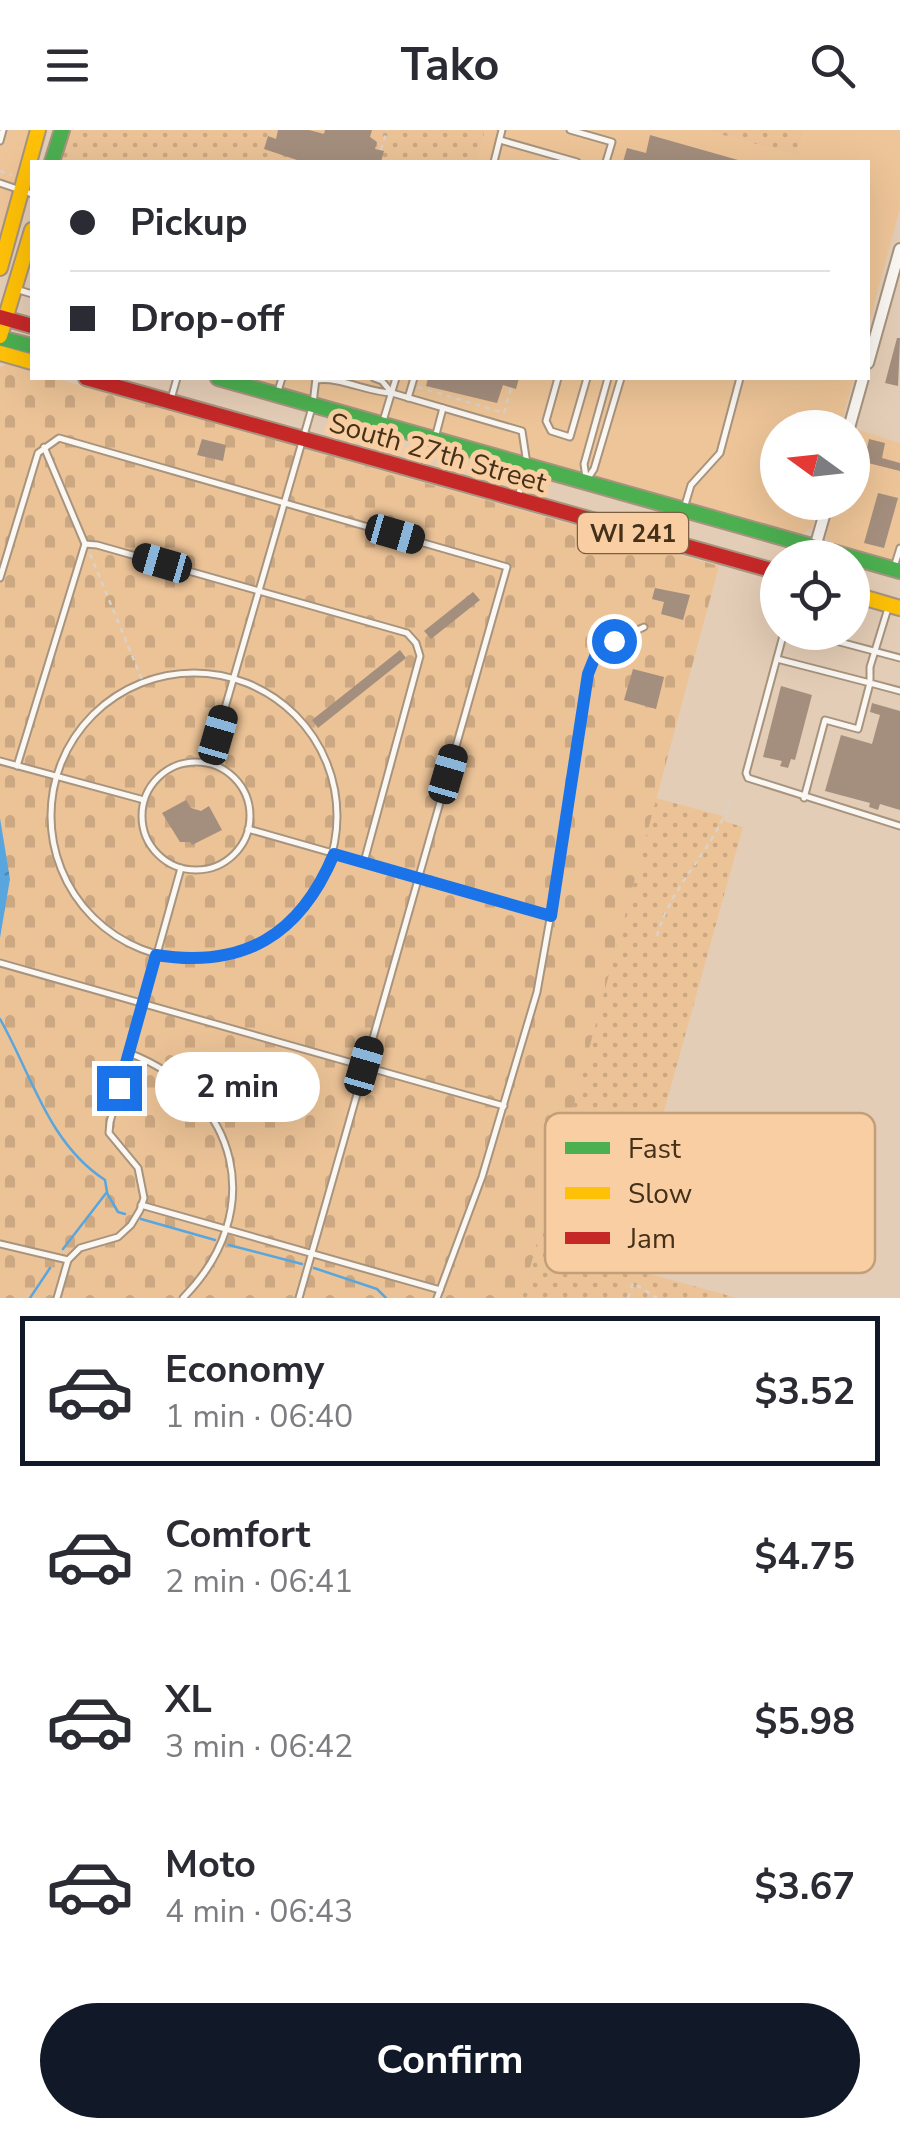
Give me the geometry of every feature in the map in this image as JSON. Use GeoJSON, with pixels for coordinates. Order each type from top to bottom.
{"type":"FeatureCollection","features":[{"type":"Feature","properties":{"kind":"main road"},"geometry":{"type":"LineString","coordinates":[[33,160],[38,130]]}},
{"type":"Feature","properties":{"kind":"main road"},"geometry":{"type":"LineString","coordinates":[[53,160],[62,130]]}},
{"type":"Feature","properties":{"kind":"main road"},"geometry":{"type":"LineString","coordinates":[[0,268],[27,192]]}},
{"type":"Feature","properties":{"kind":"main road"},"geometry":{"type":"LineString","coordinates":[[30,244],[2,320],[0,337],[30,345]]}},
{"type":"Feature","properties":{"kind":"main road"},"geometry":{"type":"LineString","coordinates":[[2,320],[30,326]]}},
{"type":"Feature","properties":{"kind":"main road"},"geometry":{"type":"LineString","coordinates":[[0,352],[30,361]]}},
{"type":"Feature","properties":{"kind":"main road","name":"South 27th Street"},"geometry":{"type":"LineString","coordinates":[[93,380],[760,567]]}},
{"type":"Feature","properties":{"kind":"main road","name":"South 27th Street"},"geometry":{"type":"LineString","coordinates":[[229,380],[269,387],[313,404],[684,508],[779,540]]}},
{"type":"Feature","properties":{"kind":"main road","name":"South 27th Street"},"geometry":{"type":"LineString","coordinates":[[870,564],[897,570]]}},
{"type":"Feature","properties":{"kind":"main road"},"geometry":{"type":"LineString","coordinates":[[870,599],[895,605]]}},
{"type":"Feature","properties":{"kind":"street"},"geometry":{"type":"LineString","coordinates":[[870,356],[900,249]]}},
{"type":"Feature","properties":{"kind":"street"},"geometry":{"type":"LineString","coordinates":[[854,410],[863,380]]}},
{"type":"Feature","properties":{"kind":"lane"},"geometry":{"type":"LineString","coordinates":[[0,140],[3,130]]}},
{"type":"Feature","properties":{"kind":"lane"},"geometry":{"type":"LineString","coordinates":[[495,160],[502,130]]}},
{"type":"Feature","properties":{"kind":"lane"},"geometry":{"type":"LineString","coordinates":[[570,130],[612,142],[607,160]]}},
{"type":"Feature","properties":{"kind":"lane"},"geometry":{"type":"LineString","coordinates":[[500,140],[570,160]]}},
{"type":"Feature","properties":{"kind":"lane"},"geometry":{"type":"LineString","coordinates":[[0,183],[27,192]]}},
{"type":"Feature","properties":{"kind":"lane"},"geometry":{"type":"LineString","coordinates":[[16,289],[30,293]]}},
{"type":"Feature","properties":{"kind":"lane"},"geometry":{"type":"LineString","coordinates":[[170,402],[176,380]]}},
{"type":"Feature","properties":{"kind":"lane"},"geometry":{"type":"LineString","coordinates":[[209,764],[313,404],[316,380]]}},
{"type":"Feature","properties":{"kind":"lane"},"geometry":{"type":"LineString","coordinates":[[337,380],[522,430],[527,464],[517,500]]}},
{"type":"Feature","properties":{"kind":"lane"},"geometry":{"type":"LineString","coordinates":[[379,380],[392,393]]}},
{"type":"Feature","properties":{"kind":"lane"},"geometry":{"type":"LineString","coordinates":[[382,424],[395,380]]}},
{"type":"Feature","properties":{"kind":"lane"},"geometry":{"type":"LineString","coordinates":[[408,398],[414,380]]}},
{"type":"Feature","properties":{"kind":"lane"},"geometry":{"type":"LineString","coordinates":[[557,380],[546,420],[551,432],[570,437],[586,380]]}},
{"type":"Feature","properties":{"kind":"lane"},"geometry":{"type":"LineString","coordinates":[[586,480],[584,464],[607,380]]}},
{"type":"Feature","properties":{"kind":"lane"},"geometry":{"type":"LineString","coordinates":[[586,480],[594,468],[620,380]]}},
{"type":"Feature","properties":{"kind":"lane"},"geometry":{"type":"LineString","coordinates":[[684,508],[691,485],[720,453],[739,380]]}},
{"type":"Feature","properties":{"kind":"lane"},"geometry":{"type":"LineString","coordinates":[[434,438],[443,408]]}},
{"type":"Feature","properties":{"kind":"lane"},"geometry":{"type":"LineString","coordinates":[[0,578],[32,468],[44,447],[58,438],[507,566],[299,1298]]}},
{"type":"Feature","properties":{"kind":"lane"},"geometry":{"type":"LineString","coordinates":[[17,766],[84,544],[44,447]]}},
{"type":"Feature","properties":{"kind":"lane"},"geometry":{"type":"LineString","coordinates":[[84,544],[97,544],[407,632],[416,642],[420,656],[364,862]]}},
{"type":"Feature","properties":{"kind":"lane"},"geometry":{"type":"LineString","coordinates":[[897,570],[900,548]]}},
{"type":"Feature","properties":{"kind":"lane"},"geometry":{"type":"LineString","coordinates":[[804,798],[825,720],[858,729],[874,652],[895,605]]}},
{"type":"Feature","properties":{"kind":"lane"},"geometry":{"type":"LineString","coordinates":[[436,1298],[482,1177],[536,992],[588,674],[596,654],[644,627]]}},
{"type":"Feature","properties":{"kind":"lane"},"geometry":{"type":"LineString","coordinates":[[779,650],[746,773],[752,782],[900,826]]}},
{"type":"Feature","properties":{"kind":"lane"},"geometry":{"type":"LineString","coordinates":[[867,650],[900,658]]}},
{"type":"Feature","properties":{"kind":"lane"},"geometry":{"type":"LineString","coordinates":[[777,659],[900,692]]}},
{"type":"Feature","properties":{"kind":"lane"},"geometry":{"type":"LineString","coordinates":[[206,672],[260,688],[284,703],[304,723],[331,772],[337,800],[334,854],[322,882],[287,926],[239,953],[184,960],[130,945],[106,930],[86,910],[69,887],[58,861],[51,804],[56,776],[67,750],[82,726],[102,706],[144,682],[178,673],[206,672]]}},
{"type":"Feature","properties":{"kind":"lane"},"geometry":{"type":"LineString","coordinates":[[0,762],[144,800]]}},
{"type":"Feature","properties":{"kind":"lane"},"geometry":{"type":"LineString","coordinates":[[193,762],[209,764],[225,770],[246,796],[250,812],[248,829],[234,854],[222,863],[195,870],[180,868],[148,842],[143,828],[144,800],[162,773],[193,762]]}},
{"type":"Feature","properties":{"kind":"lane"},"geometry":{"type":"LineString","coordinates":[[248,829],[551,916]]}},
{"type":"Feature","properties":{"kind":"lane"},"geometry":{"type":"LineString","coordinates":[[58,1298],[68,1260],[80,1248],[118,1237],[131,1225],[142,1205],[138,1168],[109,1133],[180,868]]}},
{"type":"Feature","properties":{"kind":"lane"},"geometry":{"type":"LineString","coordinates":[[0,963],[504,1106]]}},
{"type":"Feature","properties":{"kind":"lane"},"geometry":{"type":"LineString","coordinates":[[129,1053],[179,1078],[200,1098],[226,1146],[232,1176],[228,1229],[210,1267],[183,1298]]}},
{"type":"Feature","properties":{"kind":"lane"},"geometry":{"type":"LineString","coordinates":[[142,1205],[440,1290]]}},
{"type":"Feature","properties":{"kind":"lane"},"geometry":{"type":"LineString","coordinates":[[0,1244],[68,1260]]}},
{"type":"Feature","properties":{"kind":"path"},"geometry":{"type":"LineString","coordinates":[[381,150],[387,130]]}},
{"type":"Feature","properties":{"kind":"path"},"geometry":{"type":"LineString","coordinates":[[0,171],[12,175]]}},
{"type":"Feature","properties":{"kind":"path"},"geometry":{"type":"LineString","coordinates":[[415,380],[416,386],[504,412],[511,388]]}},
{"type":"Feature","properties":{"kind":"path"},"geometry":{"type":"LineString","coordinates":[[84,544],[144,682]]}},
{"type":"Feature","properties":{"kind":"path"},"geometry":{"type":"LineString","coordinates":[[656,936],[663,912],[720,827],[732,796]]}},
{"type":"Feature","properties":{"kind":"path"},"geometry":{"type":"LineString","coordinates":[[628,1298],[633,1283],[657,1298]]}},
{"type":"Feature","properties":{"kind":"shaded area"},"geometry":{"type":"Polygon","coordinates":[[[0,130],[31,130],[0,236],[0,130]]]}},
{"type":"Feature","properties":{"kind":"shaded area"},"geometry":{"type":"Polygon","coordinates":[[[485,130],[705,130],[797,155],[804,130],[900,130],[900,208],[870,320],[870,160],[478,160],[485,130]]]}},
{"type":"Feature","properties":{"kind":"shaded area"},"geometry":{"type":"Polygon","coordinates":[[[250,380],[853,380],[845,410],[760,410],[760,520],[814,520],[812,528],[800,535],[250,380]]]}},
{"type":"Feature","properties":{"kind":"shaded area"},"geometry":{"type":"Polygon","coordinates":[[[870,434],[900,443],[900,563],[870,555],[870,540],[826,537],[830,520],[870,520],[870,434]]]}},
{"type":"Feature","properties":{"kind":"green space"},"geometry":{"type":"Polygon","coordinates":[[[70,130],[485,130],[478,160],[62,160],[70,130]]]}},
{"type":"Feature","properties":{"kind":"green space"},"geometry":{"type":"Polygon","coordinates":[[[705,130],[804,130],[797,155],[705,130]]]}},
{"type":"Feature","properties":{"kind":"green space"},"geometry":{"type":"Polygon","coordinates":[[[8,364],[30,370],[30,380],[61,380],[719,566],[572,1113],[545,1113],[545,1213],[522,1298],[0,1298],[0,367],[8,364]]]}},
{"type":"Feature","properties":{"kind":"green space"},"geometry":{"type":"Polygon","coordinates":[[[656,798],[722,816],[726,822],[743,827],[664,1113],[572,1113],[656,798]]]}},
{"type":"Feature","properties":{"kind":"green space"},"geometry":{"type":"Polygon","coordinates":[[[545,1212],[545,1273],[646,1273],[737,1298],[522,1298],[545,1212]]]}},
{"type":"Feature","properties":{"kind":"water"},"geometry":{"type":"Polygon","coordinates":[[[0,818],[10,879],[0,938],[0,818]]]}},
{"type":"Feature","properties":{"kind":"building"},"geometry":{"type":"Polygon","coordinates":[[[278,130],[324,134],[325,130],[372,130],[370,137],[377,142],[375,149],[384,151],[382,160],[297,160],[264,149],[268,136],[276,139],[278,130]]]}},
{"type":"Feature","properties":{"kind":"building"},"geometry":{"type":"Polygon","coordinates":[[[650,135],[738,160],[624,160],[627,148],[646,153],[650,135]]]}},
{"type":"Feature","properties":{"kind":"building"},"geometry":{"type":"Polygon","coordinates":[[[900,338],[898,386],[885,383],[900,338]]]}},
{"type":"Feature","properties":{"kind":"building"},"geometry":{"type":"Polygon","coordinates":[[[428,380],[518,380],[516,389],[503,385],[497,403],[426,386],[428,380]]]}},
{"type":"Feature","properties":{"kind":"building"},"geometry":{"type":"Polygon","coordinates":[[[202,439],[226,445],[223,461],[197,455],[202,439]]]}},
{"type":"Feature","properties":{"kind":"building"},"geometry":{"type":"Polygon","coordinates":[[[870,439],[885,443],[882,458],[900,463],[900,471],[870,464],[870,439]]]}},
{"type":"Feature","properties":{"kind":"building"},"geometry":{"type":"Polygon","coordinates":[[[878,493],[898,498],[884,548],[865,540],[878,493]]]}},
{"type":"Feature","properties":{"kind":"building"},"geometry":{"type":"Polygon","coordinates":[[[655,588],[690,595],[683,620],[661,614],[664,602],[652,599],[655,588]]]}},
{"type":"Feature","properties":{"kind":"building"},"geometry":{"type":"Polygon","coordinates":[[[473,592],[480,600],[431,639],[424,631],[473,592]]]}},
{"type":"Feature","properties":{"kind":"building"},"geometry":{"type":"Polygon","coordinates":[[[400,650],[406,658],[318,728],[312,720],[400,650]]]}},
{"type":"Feature","properties":{"kind":"building"},"geometry":{"type":"Polygon","coordinates":[[[633,669],[664,677],[656,709],[624,700],[633,669]]]}},
{"type":"Feature","properties":{"kind":"building"},"geometry":{"type":"Polygon","coordinates":[[[781,686],[812,695],[795,760],[791,759],[788,768],[780,766],[782,761],[763,757],[781,686]]]}},
{"type":"Feature","properties":{"kind":"building"},"geometry":{"type":"Polygon","coordinates":[[[872,703],[900,711],[900,810],[880,804],[878,810],[869,807],[870,803],[825,791],[841,735],[872,744],[880,715],[870,712],[872,703]]]}},
{"type":"Feature","properties":{"kind":"building"},"geometry":{"type":"Polygon","coordinates":[[[186,800],[191,808],[201,811],[209,806],[222,830],[192,845],[180,842],[162,813],[186,800]]]}},
{"type":"Feature","properties":{"kind":"waterway"},"geometry":{"type":"LineString","coordinates":[[0,1019],[55,1128],[85,1165],[105,1180],[107,1192],[63,1249]]}},
{"type":"Feature","properties":{"kind":"waterway"},"geometry":{"type":"LineString","coordinates":[[107,1193],[118,1212],[125,1214]]}},
{"type":"Feature","properties":{"kind":"waterway"},"geometry":{"type":"LineString","coordinates":[[141,1219],[215,1240]]}},
{"type":"Feature","properties":{"kind":"waterway"},"geometry":{"type":"LineString","coordinates":[[229,1245],[302,1264]]}},
{"type":"Feature","properties":{"kind":"waterway"},"geometry":{"type":"LineString","coordinates":[[30,1298],[50,1268]]}},
{"type":"Feature","properties":{"kind":"waterway"},"geometry":{"type":"LineString","coordinates":[[314,1268],[377,1289],[386,1298]]}},
{"type":"Feature","properties":{"kind":"traffic: fast"},"geometry":{"type":"LineString","coordinates":[[53,160],[62,130]]}},
{"type":"Feature","properties":{"kind":"traffic: fast"},"geometry":{"type":"LineString","coordinates":[[0,338],[30,346]]}},
{"type":"Feature","properties":{"kind":"traffic: fast"},"geometry":{"type":"LineString","coordinates":[[225,380],[900,571]]}},
{"type":"Feature","properties":{"kind":"traffic: slow"},"geometry":{"type":"LineString","coordinates":[[0,268],[38,130]]}},
{"type":"Feature","properties":{"kind":"traffic: slow"},"geometry":{"type":"LineString","coordinates":[[0,336],[30,237]]}},
{"type":"Feature","properties":{"kind":"traffic: slow"},"geometry":{"type":"LineString","coordinates":[[0,353],[30,361]]}},
{"type":"Feature","properties":{"kind":"traffic: slow"},"geometry":{"type":"LineString","coordinates":[[870,599],[900,608]]}},
{"type":"Feature","properties":{"kind":"traffic: jam"},"geometry":{"type":"LineString","coordinates":[[0,317],[30,325]]}},
{"type":"Feature","properties":{"kind":"traffic: jam"},"geometry":{"type":"LineString","coordinates":[[93,380],[760,567]]}},
{"type":"Feature","properties":{"kind":"route"},"geometry":{"type":"LineString","coordinates":[[119,1088],[156,955],[212,959],[264,942],[307,905],[334,854],[551,916],[588,674],[596,654],[614,641]]}}]}
